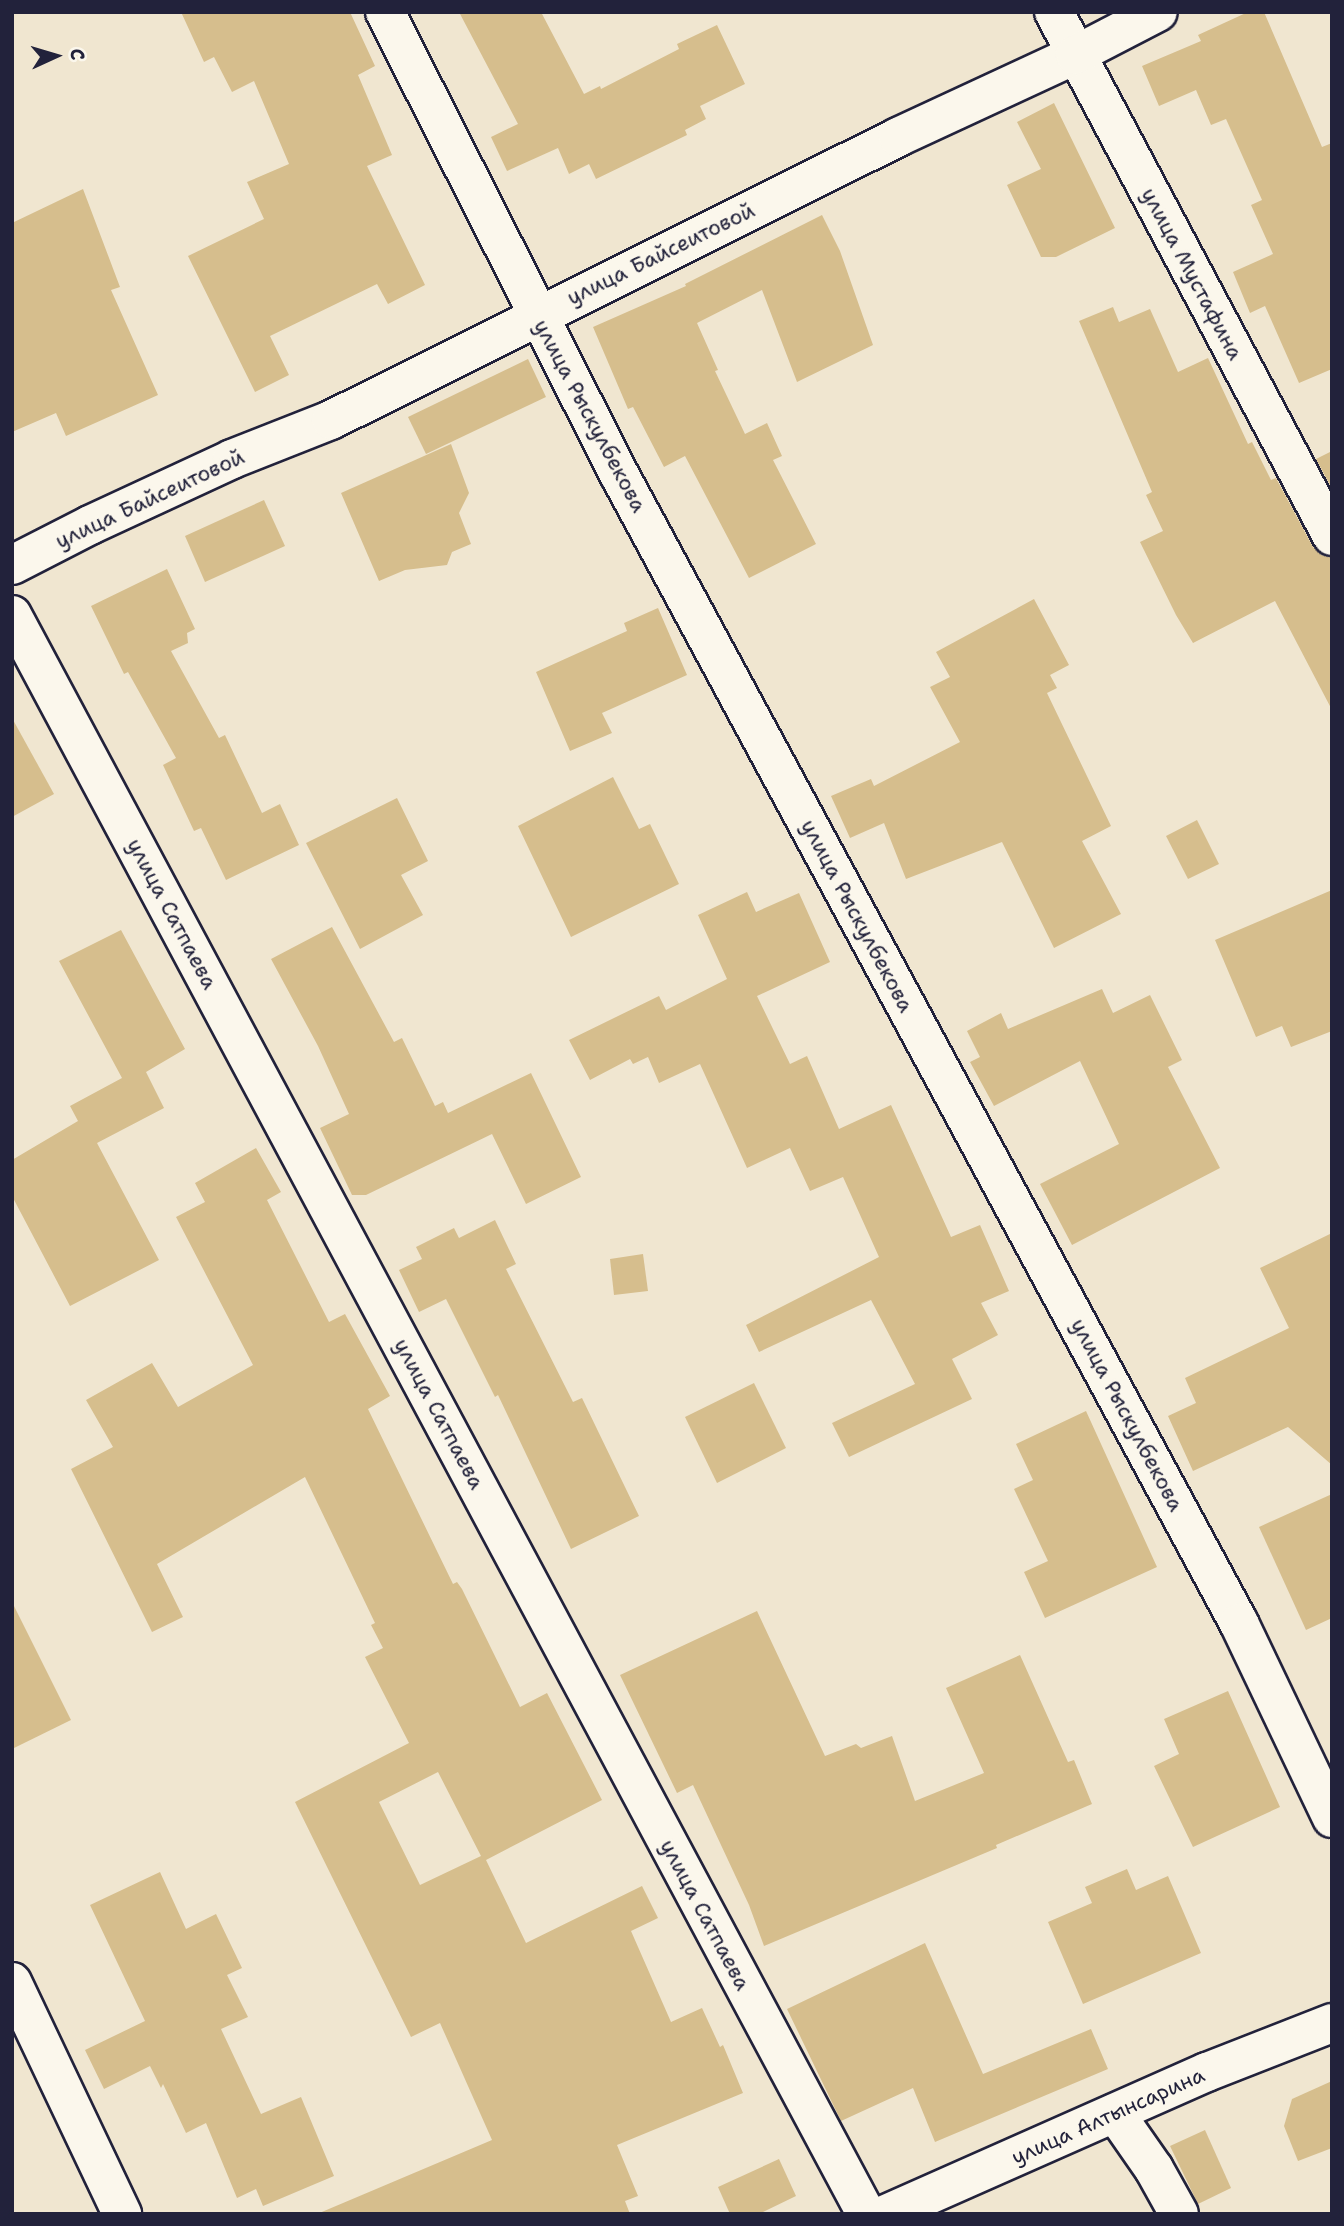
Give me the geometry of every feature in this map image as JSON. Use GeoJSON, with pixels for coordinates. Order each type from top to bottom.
{"type":"FeatureCollection","features":[{"type":"Feature","properties":{"kind":"street","name":"улица Рыскулбекова"},"geometry":{"type":"LineString","coordinates":[[384,12],[626,486],[1239,1623],[1332,1818]]}},
{"type":"Feature","properties":{"kind":"street","name":"улица Мустафина"},"geometry":{"type":"LineString","coordinates":[[1054,12],[1332,536]]}},
{"type":"Feature","properties":{"kind":"street","name":"улица Байсеитовой"},"geometry":{"type":"LineString","coordinates":[[12,565],[232,459],[331,420],[537,315],[898,137],[1075,55],[1158,12]]}},
{"type":"Feature","properties":{"kind":"street","name":"улица Сатпаева"},"geometry":{"type":"LineString","coordinates":[[12,615],[866,2214]]}},
{"type":"Feature","properties":{"kind":"street"},"geometry":{"type":"LineString","coordinates":[[12,1982],[122,2214]]}},
{"type":"Feature","properties":{"kind":"street","name":"улица Алтынсарина"},"geometry":{"type":"LineString","coordinates":[[886,2214],[1207,2072],[1332,2023]]}},
{"type":"Feature","properties":{"kind":"street"},"geometry":{"type":"LineString","coordinates":[[1115,2113],[1154,2169],[1179,2214]]}},
{"type":"Feature","properties":{"kind":"building"},"geometry":{"type":"Polygon","coordinates":[[[181,12],[350,12],[375,66],[358,75],[392,155],[367,166],[425,285],[388,304],[377,284],[270,336],[289,375],[255,392],[188,256],[264,219],[247,182],[289,164],[254,81],[232,92],[214,57],[204,62],[181,12]]]}},
{"type":"Feature","properties":{"kind":"building"},"geometry":{"type":"Polygon","coordinates":[[[459,12],[541,12],[584,94],[600,86],[601,89],[679,49],[677,44],[717,25],[745,84],[700,106],[706,119],[685,130],[687,135],[596,179],[589,164],[569,174],[558,148],[507,171],[491,137],[518,124],[459,12]]]}},
{"type":"Feature","properties":{"kind":"building"},"geometry":{"type":"Polygon","coordinates":[[[1248,12],[1264,12],[1322,147],[1332,143],[1332,369],[1299,383],[1265,306],[1250,313],[1233,272],[1273,254],[1251,205],[1262,200],[1226,119],[1211,125],[1196,90],[1159,106],[1142,66],[1201,41],[1198,35],[1248,12]]]}},
{"type":"Feature","properties":{"kind":"building"},"geometry":{"type":"Polygon","coordinates":[[[1054,103],[1115,228],[1056,257],[1041,257],[1007,185],[1041,169],[1017,122],[1054,103]]]}},
{"type":"Feature","properties":{"kind":"building"},"geometry":{"type":"Polygon","coordinates":[[[83,189],[120,287],[111,290],[158,395],[66,436],[56,413],[12,432],[12,223],[83,189]]]}},
{"type":"Feature","properties":{"kind":"building"},"geometry":{"type":"Polygon","coordinates":[[[822,215],[840,251],[873,345],[797,382],[762,290],[697,323],[718,370],[715,371],[745,434],[767,423],[782,456],[773,460],[816,544],[749,578],[685,456],[664,467],[633,407],[628,409],[593,327],[686,286],[685,284],[822,215]]]}},
{"type":"Feature","properties":{"kind":"building"},"geometry":{"type":"Polygon","coordinates":[[[1113,307],[1119,322],[1150,309],[1178,372],[1208,358],[1248,444],[1252,442],[1271,480],[1276,478],[1313,547],[1321,555],[1332,558],[1332,710],[1275,601],[1193,643],[1176,615],[1140,542],[1163,531],[1146,495],[1152,492],[1079,321],[1113,307]]]}},
{"type":"Feature","properties":{"kind":"building"},"geometry":{"type":"Polygon","coordinates":[[[528,359],[546,397],[426,454],[408,417],[528,359]]]}},
{"type":"Feature","properties":{"kind":"building"},"geometry":{"type":"Polygon","coordinates":[[[451,444],[469,493],[459,513],[471,544],[452,552],[447,565],[405,570],[379,581],[341,493],[451,444]]]}},
{"type":"Feature","properties":{"kind":"building"},"geometry":{"type":"Polygon","coordinates":[[[1332,451],[1332,489],[1316,459],[1332,451]]]}},
{"type":"Feature","properties":{"kind":"building"},"geometry":{"type":"Polygon","coordinates":[[[264,500],[285,546],[205,582],[185,536],[264,500]]]}},
{"type":"Feature","properties":{"kind":"building"},"geometry":{"type":"Polygon","coordinates":[[[167,569],[195,629],[187,633],[188,643],[171,651],[219,738],[225,735],[262,813],[280,804],[299,845],[226,880],[201,828],[194,831],[163,765],[176,758],[128,672],[124,674],[91,606],[167,569]]]}},
{"type":"Feature","properties":{"kind":"building"},"geometry":{"type":"Polygon","coordinates":[[[1034,599],[1069,665],[1050,675],[1057,688],[1047,693],[1111,826],[1082,841],[1121,914],[1054,948],[1002,842],[906,879],[884,823],[850,838],[831,796],[871,779],[874,786],[960,742],[930,687],[950,677],[936,652],[1034,599]]]}},
{"type":"Feature","properties":{"kind":"building"},"geometry":{"type":"Polygon","coordinates":[[[658,608],[687,675],[602,713],[612,733],[570,751],[536,672],[627,631],[624,623],[658,608]]]}},
{"type":"Feature","properties":{"kind":"building"},"geometry":{"type":"Polygon","coordinates":[[[12,718],[54,794],[12,817],[12,718]]]}},
{"type":"Feature","properties":{"kind":"building"},"geometry":{"type":"Polygon","coordinates":[[[613,777],[639,829],[650,824],[679,884],[571,937],[518,826],[613,777]]]}},
{"type":"Feature","properties":{"kind":"building"},"geometry":{"type":"Polygon","coordinates":[[[397,798],[428,861],[401,875],[423,915],[360,949],[306,843],[397,798]]]}},
{"type":"Feature","properties":{"kind":"building"},"geometry":{"type":"Polygon","coordinates":[[[1197,820],[1219,864],[1188,879],[1166,836],[1197,820]]]}},
{"type":"Feature","properties":{"kind":"building"},"geometry":{"type":"Polygon","coordinates":[[[1332,890],[1332,1031],[1291,1047],[1282,1026],[1256,1037],[1215,940],[1332,890]]]}},
{"type":"Feature","properties":{"kind":"building"},"geometry":{"type":"Polygon","coordinates":[[[747,892],[756,912],[799,893],[830,962],[757,996],[790,1064],[807,1056],[839,1129],[891,1105],[951,1237],[980,1225],[1009,1291],[981,1303],[998,1335],[952,1359],[972,1399],[849,1457],[832,1423],[915,1384],[871,1300],[759,1352],[746,1325],[879,1257],[843,1177],[810,1191],[790,1148],[747,1168],[700,1064],[659,1083],[648,1057],[633,1064],[630,1059],[590,1080],[569,1040],[659,996],[666,1010],[727,979],[698,915],[747,892]]]}},
{"type":"Feature","properties":{"kind":"building"},"geometry":{"type":"Polygon","coordinates":[[[332,927],[394,1042],[402,1038],[435,1106],[443,1102],[448,1113],[531,1073],[581,1177],[526,1204],[492,1134],[366,1195],[352,1195],[320,1128],[349,1114],[318,1046],[271,959],[332,927]]]}},
{"type":"Feature","properties":{"kind":"building"},"geometry":{"type":"Polygon","coordinates":[[[121,930],[185,1049],[146,1072],[164,1108],[97,1143],[159,1260],[70,1306],[12,1196],[12,1160],[78,1121],[70,1106],[122,1078],[59,961],[121,930]]]}},
{"type":"Feature","properties":{"kind":"building"},"geometry":{"type":"Polygon","coordinates":[[[1102,989],[1113,1013],[1150,995],[1182,1060],[1168,1067],[1220,1168],[1072,1245],[1040,1184],[1119,1144],[1080,1061],[994,1106],[970,1062],[980,1057],[967,1031],[1001,1013],[1008,1029],[1102,989]]]}},
{"type":"Feature","properties":{"kind":"building"},"geometry":{"type":"Polygon","coordinates":[[[256,1148],[281,1192],[267,1200],[329,1322],[345,1314],[390,1396],[368,1409],[453,1584],[457,1582],[462,1589],[520,1707],[547,1693],[602,1800],[486,1860],[526,1943],[642,1886],[658,1918],[631,1931],[671,2022],[702,2008],[720,2047],[723,2045],[743,2093],[617,2145],[638,2196],[625,2201],[630,2214],[317,2214],[492,2140],[440,2023],[411,2037],[295,1802],[409,1743],[365,1657],[383,1648],[371,1625],[375,1623],[305,1477],[157,1564],[183,1617],[152,1632],[71,1469],[113,1447],[86,1400],[152,1363],[178,1407],[253,1365],[176,1217],[205,1202],[195,1183],[256,1148]],[[438,1772],[379,1802],[420,1885],[481,1856],[438,1772]]]}},
{"type":"Feature","properties":{"kind":"building"},"geometry":{"type":"Polygon","coordinates":[[[495,1220],[516,1264],[506,1269],[573,1402],[582,1398],[639,1516],[571,1549],[498,1395],[495,1397],[446,1299],[419,1312],[399,1270],[422,1259],[416,1247],[454,1228],[459,1238],[495,1220]]]}},
{"type":"Feature","properties":{"kind":"building"},"geometry":{"type":"Polygon","coordinates":[[[1332,1233],[1332,1465],[1288,1427],[1193,1471],[1168,1416],[1196,1403],[1185,1378],[1289,1328],[1260,1268],[1332,1233]]]}},
{"type":"Feature","properties":{"kind":"building"},"geometry":{"type":"Polygon","coordinates":[[[643,1254],[648,1291],[614,1295],[610,1259],[643,1254]]]}},
{"type":"Feature","properties":{"kind":"building"},"geometry":{"type":"Polygon","coordinates":[[[754,1383],[786,1448],[717,1483],[685,1417],[754,1383]]]}},
{"type":"Feature","properties":{"kind":"building"},"geometry":{"type":"Polygon","coordinates":[[[1086,1411],[1157,1567],[1045,1618],[1024,1572],[1048,1561],[1014,1489],[1033,1480],[1016,1444],[1086,1411]]]}},
{"type":"Feature","properties":{"kind":"building"},"geometry":{"type":"Polygon","coordinates":[[[1332,1494],[1332,1618],[1306,1630],[1259,1527],[1332,1494]]]}},
{"type":"Feature","properties":{"kind":"building"},"geometry":{"type":"Polygon","coordinates":[[[12,1602],[71,1720],[12,1749],[12,1602]]]}},
{"type":"Feature","properties":{"kind":"building"},"geometry":{"type":"Polygon","coordinates":[[[757,1611],[825,1756],[856,1744],[861,1748],[892,1736],[915,1801],[984,1773],[946,1688],[1020,1655],[1068,1762],[1074,1760],[1092,1804],[996,1845],[997,1848],[764,1946],[749,1905],[693,1785],[677,1793],[620,1675],[757,1611]]]}},
{"type":"Feature","properties":{"kind":"building"},"geometry":{"type":"Polygon","coordinates":[[[1228,1691],[1280,1807],[1193,1847],[1154,1766],[1179,1754],[1164,1719],[1228,1691]]]}},
{"type":"Feature","properties":{"kind":"building"},"geometry":{"type":"Polygon","coordinates":[[[1127,1869],[1136,1890],[1168,1876],[1201,1953],[1083,2004],[1048,1922],[1092,1903],[1085,1887],[1127,1869]]]}},
{"type":"Feature","properties":{"kind":"building"},"geometry":{"type":"Polygon","coordinates":[[[160,1872],[186,1929],[216,1914],[242,1968],[227,1975],[248,2017],[221,2029],[261,2114],[301,2097],[334,2176],[263,2206],[256,2189],[237,2198],[206,2123],[186,2133],[163,2084],[161,2088],[150,2066],[104,2089],[85,2050],[145,2021],[90,1905],[160,1872]]]}},
{"type":"Feature","properties":{"kind":"building"},"geometry":{"type":"Polygon","coordinates":[[[925,1943],[983,2074],[1091,2029],[1108,2069],[935,2142],[913,2088],[841,2121],[787,2009],[925,1943]]]}},
{"type":"Feature","properties":{"kind":"building"},"geometry":{"type":"Polygon","coordinates":[[[1332,2081],[1332,2148],[1298,2161],[1284,2126],[1292,2099],[1332,2081]]]}},
{"type":"Feature","properties":{"kind":"building"},"geometry":{"type":"Polygon","coordinates":[[[1205,2130],[1231,2188],[1198,2204],[1170,2146],[1205,2130]]]}},
{"type":"Feature","properties":{"kind":"building"},"geometry":{"type":"Polygon","coordinates":[[[779,2159],[796,2196],[759,2214],[730,2214],[718,2187],[779,2159]]]}}]}
